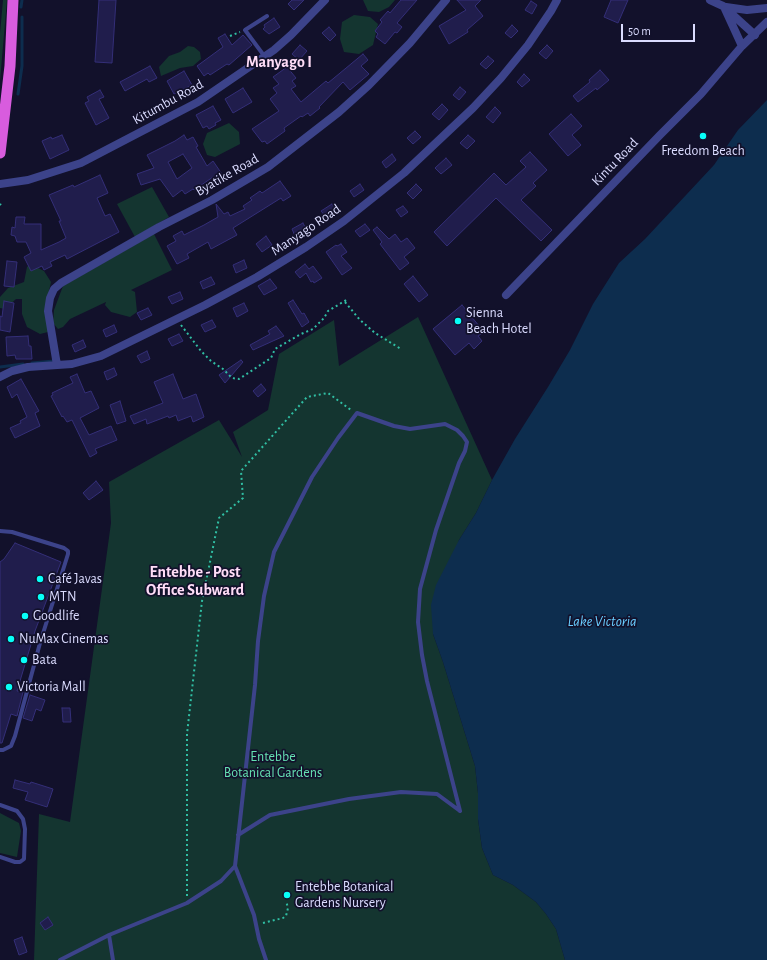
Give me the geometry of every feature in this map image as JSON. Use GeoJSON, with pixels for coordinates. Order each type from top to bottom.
{"type":"FeatureCollection","features":[{"type":"Feature","properties":{"kind":"highway"},"geometry":{"type":"LineString","coordinates":[[0,152],[10,66],[13,0]]}},
{"type":"Feature","properties":{"kind":"street","name":"Kitumbu Road"},"geometry":{"type":"LineString","coordinates":[[0,184],[28,180],[87,160],[198,102],[265,57],[291,35],[325,0]]}},
{"type":"Feature","properties":{"kind":"street","name":"Byatike Road"},"geometry":{"type":"LineString","coordinates":[[57,365],[48,311],[50,298],[54,289],[61,283],[160,227],[212,200],[268,167],[339,112],[369,85],[410,43],[446,0]]}},
{"type":"Feature","properties":{"kind":"street","name":"Manyago Road"},"geometry":{"type":"LineString","coordinates":[[0,377],[12,371],[28,367],[80,362],[101,356],[205,305],[257,277],[306,247],[344,221],[404,173],[473,108],[501,78],[528,44],[557,0]]}},
{"type":"Feature","properties":{"kind":"street"},"geometry":{"type":"LineString","coordinates":[[710,0],[733,9],[748,10],[767,8]]}},
{"type":"Feature","properties":{"kind":"street"},"geometry":{"type":"LineString","coordinates":[[723,6],[754,35]]}},
{"type":"Feature","properties":{"kind":"street"},"geometry":{"type":"LineString","coordinates":[[723,6],[742,46]]}},
{"type":"Feature","properties":{"kind":"street","name":"Kintu Road"},"geometry":{"type":"LineString","coordinates":[[506,295],[654,140],[701,94],[742,46],[767,22]]}},
{"type":"Feature","properties":{"kind":"lane"},"geometry":{"type":"LineString","coordinates":[[265,57],[246,30],[268,16]]}},
{"type":"Feature","properties":{"kind":"lane"},"geometry":{"type":"LineString","coordinates":[[238,835],[270,815],[349,799],[400,792],[437,794],[460,811],[427,681],[418,622],[420,589],[434,537],[467,442],[457,430],[444,424],[410,429],[394,426],[357,413],[312,477],[274,552],[264,596],[258,641],[256,685],[238,835],[235,866],[254,915],[259,939],[266,960]]}},
{"type":"Feature","properties":{"kind":"lane"},"geometry":{"type":"LineString","coordinates":[[0,531],[12,532],[64,548],[68,551],[40,643],[15,736],[11,746],[0,750]]}},
{"type":"Feature","properties":{"kind":"lane"},"geometry":{"type":"LineString","coordinates":[[0,805],[16,811],[23,819],[25,829],[24,859],[20,862],[15,862],[0,857]]}},
{"type":"Feature","properties":{"kind":"lane"},"geometry":{"type":"LineString","coordinates":[[60,960],[109,934],[187,903],[221,881],[235,866]]}},
{"type":"Feature","properties":{"kind":"lane"},"geometry":{"type":"LineString","coordinates":[[109,934],[113,960]]}},
{"type":"Feature","properties":{"kind":"path"},"geometry":{"type":"LineString","coordinates":[[230,36],[246,30]]}},
{"type":"Feature","properties":{"kind":"path"},"geometry":{"type":"LineString","coordinates":[[177,319],[201,351],[211,361],[223,369],[232,378],[239,379],[271,358],[276,350],[301,334],[313,329],[324,318],[328,311],[348,299]]}},
{"type":"Feature","properties":{"kind":"path"},"geometry":{"type":"LineString","coordinates":[[345,302],[360,320],[375,333],[401,350]]}},
{"type":"Feature","properties":{"kind":"path"},"geometry":{"type":"LineString","coordinates":[[187,903],[187,734],[202,601],[219,518],[243,498],[241,471],[307,397],[328,394],[357,413]]}},
{"type":"Feature","properties":{"kind":"path"},"geometry":{"type":"LineString","coordinates":[[256,925],[286,916],[288,908],[286,901]]}},
{"type":"Feature","properties":{"kind":"green space"},"geometry":{"type":"Polygon","coordinates":[[[3,0],[7,0],[0,81],[0,33],[3,0]]]}},
{"type":"Feature","properties":{"kind":"green space"},"geometry":{"type":"Polygon","coordinates":[[[363,0],[395,0],[389,7],[379,12],[368,11],[363,0]]]}},
{"type":"Feature","properties":{"kind":"green space"},"geometry":{"type":"Polygon","coordinates":[[[354,15],[370,17],[378,24],[373,45],[359,54],[344,52],[340,39],[342,22],[354,15]]]}},
{"type":"Feature","properties":{"kind":"green space"},"geometry":{"type":"Polygon","coordinates":[[[188,46],[194,47],[200,52],[201,59],[193,66],[180,68],[161,76],[159,67],[169,56],[180,52],[188,46]]]}},
{"type":"Feature","properties":{"kind":"green space"},"geometry":{"type":"Polygon","coordinates":[[[229,123],[239,132],[240,144],[215,157],[207,155],[203,144],[207,133],[229,123]]]}},
{"type":"Feature","properties":{"kind":"green space"},"geometry":{"type":"Polygon","coordinates":[[[152,187],[169,217],[135,237],[117,204],[152,187]]]}},
{"type":"Feature","properties":{"kind":"green space"},"geometry":{"type":"Polygon","coordinates":[[[154,234],[172,270],[131,290],[135,292],[137,312],[130,317],[111,312],[105,305],[106,302],[70,319],[63,327],[58,329],[53,323],[54,310],[63,286],[154,234]]]}},
{"type":"Feature","properties":{"kind":"green space"},"geometry":{"type":"Polygon","coordinates":[[[30,264],[44,271],[51,282],[49,291],[48,332],[40,334],[27,327],[22,314],[22,299],[16,299],[5,309],[0,308],[0,297],[8,288],[24,282],[27,267],[30,264]]]}},
{"type":"Feature","properties":{"kind":"green space","name":"Entebbe Botanical Gardens"},"geometry":{"type":"Polygon","coordinates":[[[418,317],[492,480],[476,513],[459,540],[433,634],[475,766],[478,793],[478,819],[482,848],[493,875],[513,885],[536,902],[546,914],[556,929],[565,960],[34,960],[39,814],[70,822],[111,523],[109,482],[219,420],[242,457],[233,432],[268,410],[279,354],[334,320],[339,366],[418,317]]]}},
{"type":"Feature","properties":{"kind":"green space"},"geometry":{"type":"Polygon","coordinates":[[[0,813],[19,823],[21,831],[17,857],[0,853],[0,813]]]}},
{"type":"Feature","properties":{"kind":"water","name":"Lake Victoria"},"geometry":{"type":"Polygon","coordinates":[[[767,100],[767,960],[565,960],[556,929],[546,914],[536,902],[513,885],[493,875],[482,848],[478,819],[478,793],[475,766],[433,634],[431,605],[436,585],[459,540],[476,513],[492,480],[515,439],[570,350],[593,304],[619,263],[645,239],[714,165],[738,130],[767,100]]]}},
{"type":"Feature","properties":{"kind":"building"},"geometry":{"type":"Polygon","coordinates":[[[99,0],[116,0],[112,63],[95,62],[99,0]]]}},
{"type":"Feature","properties":{"kind":"building"},"geometry":{"type":"Polygon","coordinates":[[[292,0],[304,0],[294,10],[288,4],[292,0]]]}},
{"type":"Feature","properties":{"kind":"building"},"geometry":{"type":"Polygon","coordinates":[[[401,0],[417,0],[397,23],[402,27],[397,33],[395,32],[385,44],[376,37],[378,34],[375,31],[382,22],[380,20],[388,11],[390,13],[401,0]]]}},
{"type":"Feature","properties":{"kind":"building"},"geometry":{"type":"Polygon","coordinates":[[[457,0],[481,0],[475,6],[483,16],[467,30],[468,32],[449,44],[439,26],[466,10],[457,0]]]}},
{"type":"Feature","properties":{"kind":"building"},"geometry":{"type":"Polygon","coordinates":[[[611,0],[628,0],[618,23],[604,17],[611,0]]]}},
{"type":"Feature","properties":{"kind":"building"},"geometry":{"type":"Polygon","coordinates":[[[531,1],[537,5],[532,14],[525,10],[531,1]]]}},
{"type":"Feature","properties":{"kind":"building"},"geometry":{"type":"Polygon","coordinates":[[[274,18],[280,27],[269,34],[263,29],[265,27],[264,25],[274,18]]]}},
{"type":"Feature","properties":{"kind":"building"},"geometry":{"type":"Polygon","coordinates":[[[512,25],[518,31],[511,38],[505,33],[512,25]]]}},
{"type":"Feature","properties":{"kind":"building"},"geometry":{"type":"Polygon","coordinates":[[[329,27],[336,35],[330,41],[322,33],[329,27]]]}},
{"type":"Feature","properties":{"kind":"building"},"geometry":{"type":"Polygon","coordinates":[[[225,34],[232,45],[243,35],[252,45],[229,65],[227,64],[210,75],[208,73],[204,76],[197,66],[223,47],[218,38],[225,34]]]}},
{"type":"Feature","properties":{"kind":"building"},"geometry":{"type":"Polygon","coordinates":[[[300,45],[307,51],[299,60],[292,54],[300,45]]]}},
{"type":"Feature","properties":{"kind":"building"},"geometry":{"type":"Polygon","coordinates":[[[547,45],[553,51],[546,59],[539,53],[547,45]]]}},
{"type":"Feature","properties":{"kind":"building"},"geometry":{"type":"Polygon","coordinates":[[[363,54],[368,60],[361,66],[369,74],[350,90],[343,82],[319,107],[320,108],[310,116],[308,113],[302,117],[301,116],[284,128],[285,131],[267,144],[265,141],[262,142],[252,129],[279,111],[270,99],[277,93],[273,88],[279,84],[273,77],[287,67],[296,78],[292,81],[296,86],[291,89],[301,102],[326,81],[328,83],[363,54]]]}},
{"type":"Feature","properties":{"kind":"building"},"geometry":{"type":"Polygon","coordinates":[[[488,56],[494,61],[486,69],[480,64],[488,56]]]}},
{"type":"Feature","properties":{"kind":"building"},"geometry":{"type":"Polygon","coordinates":[[[150,66],[157,78],[149,82],[147,79],[125,91],[120,82],[150,66]]]}},
{"type":"Feature","properties":{"kind":"building"},"geometry":{"type":"Polygon","coordinates":[[[600,70],[609,80],[597,90],[596,88],[578,102],[573,96],[590,82],[589,80],[600,70]]]}},
{"type":"Feature","properties":{"kind":"building"},"geometry":{"type":"Polygon","coordinates":[[[184,71],[192,85],[174,94],[167,81],[184,71]]]}},
{"type":"Feature","properties":{"kind":"building"},"geometry":{"type":"Polygon","coordinates":[[[524,74],[530,80],[522,87],[517,82],[524,74]]]}},
{"type":"Feature","properties":{"kind":"building"},"geometry":{"type":"Polygon","coordinates":[[[460,87],[466,92],[459,100],[453,95],[460,87]]]}},
{"type":"Feature","properties":{"kind":"building"},"geometry":{"type":"Polygon","coordinates":[[[243,88],[252,102],[233,113],[225,99],[243,88]]]}},
{"type":"Feature","properties":{"kind":"building"},"geometry":{"type":"Polygon","coordinates":[[[100,90],[104,97],[99,99],[109,118],[96,125],[85,103],[89,101],[87,97],[100,90]]]}},
{"type":"Feature","properties":{"kind":"building"},"geometry":{"type":"Polygon","coordinates":[[[442,104],[448,110],[439,120],[432,114],[442,104]]]}},
{"type":"Feature","properties":{"kind":"building"},"geometry":{"type":"Polygon","coordinates":[[[213,106],[221,120],[209,129],[207,126],[203,128],[196,115],[213,106]]]}},
{"type":"Feature","properties":{"kind":"building"},"geometry":{"type":"Polygon","coordinates":[[[495,107],[501,113],[493,123],[486,117],[495,107]]]}},
{"type":"Feature","properties":{"kind":"building"},"geometry":{"type":"Polygon","coordinates":[[[571,114],[582,126],[572,135],[581,145],[568,156],[549,134],[571,114]]]}},
{"type":"Feature","properties":{"kind":"building"},"geometry":{"type":"Polygon","coordinates":[[[415,131],[421,137],[413,144],[407,138],[415,131]]]}},
{"type":"Feature","properties":{"kind":"building"},"geometry":{"type":"Polygon","coordinates":[[[62,135],[69,150],[50,159],[42,141],[51,137],[52,139],[62,135]]]}},
{"type":"Feature","properties":{"kind":"building"},"geometry":{"type":"Polygon","coordinates":[[[184,135],[187,140],[193,137],[198,146],[196,147],[207,166],[213,161],[224,177],[217,183],[213,177],[194,190],[193,189],[185,194],[182,190],[173,197],[160,179],[141,185],[137,174],[154,168],[147,155],[184,135]],[[183,154],[168,162],[177,179],[192,168],[183,154]]]}},
{"type":"Feature","properties":{"kind":"building"},"geometry":{"type":"Polygon","coordinates":[[[468,135],[475,141],[467,149],[460,143],[468,135]]]}},
{"type":"Feature","properties":{"kind":"building"},"geometry":{"type":"Polygon","coordinates":[[[530,152],[547,170],[533,183],[536,186],[521,200],[552,230],[541,241],[496,198],[447,246],[434,232],[494,173],[506,185],[526,167],[520,161],[530,152]]]}},
{"type":"Feature","properties":{"kind":"building"},"geometry":{"type":"Polygon","coordinates":[[[392,154],[396,160],[386,168],[382,162],[392,154]]]}},
{"type":"Feature","properties":{"kind":"building"},"geometry":{"type":"Polygon","coordinates":[[[446,158],[452,165],[441,174],[435,168],[446,158]]]}},
{"type":"Feature","properties":{"kind":"building"},"geometry":{"type":"Polygon","coordinates":[[[100,175],[108,193],[97,198],[105,216],[110,214],[119,232],[67,259],[65,255],[50,262],[52,266],[44,270],[42,266],[31,271],[24,257],[31,253],[26,242],[17,242],[15,236],[11,235],[12,227],[15,228],[16,217],[25,217],[24,224],[41,224],[41,250],[59,242],[66,238],[59,221],[61,221],[49,195],[73,185],[74,187],[100,175]]]}},
{"type":"Feature","properties":{"kind":"building"},"geometry":{"type":"Polygon","coordinates":[[[280,181],[291,196],[283,201],[281,198],[233,228],[237,235],[211,249],[208,242],[187,254],[189,258],[177,264],[167,246],[176,241],[173,236],[182,231],[184,235],[218,217],[216,204],[224,214],[228,212],[230,216],[245,209],[243,206],[252,200],[250,198],[260,191],[262,193],[280,181]]]}},
{"type":"Feature","properties":{"kind":"building"},"geometry":{"type":"Polygon","coordinates":[[[360,184],[364,190],[354,197],[350,191],[360,184]]]}},
{"type":"Feature","properties":{"kind":"building"},"geometry":{"type":"Polygon","coordinates":[[[416,184],[422,190],[413,199],[407,193],[416,184]]]}},
{"type":"Feature","properties":{"kind":"building"},"geometry":{"type":"Polygon","coordinates":[[[332,204],[336,210],[326,217],[321,211],[332,204]]]}},
{"type":"Feature","properties":{"kind":"building"},"geometry":{"type":"Polygon","coordinates":[[[403,206],[408,212],[401,217],[396,210],[403,206]]]}},
{"type":"Feature","properties":{"kind":"building"},"geometry":{"type":"Polygon","coordinates":[[[303,223],[307,231],[295,236],[292,229],[303,223]]]}},
{"type":"Feature","properties":{"kind":"building"},"geometry":{"type":"Polygon","coordinates":[[[365,224],[370,230],[360,237],[355,231],[365,224]]]}},
{"type":"Feature","properties":{"kind":"building"},"geometry":{"type":"Polygon","coordinates":[[[377,227],[389,239],[395,234],[401,242],[407,238],[415,248],[404,257],[409,263],[400,270],[380,244],[382,242],[373,230],[377,227]]]}},
{"type":"Feature","properties":{"kind":"building"},"geometry":{"type":"Polygon","coordinates":[[[266,236],[272,245],[262,252],[256,244],[266,236]]]}},
{"type":"Feature","properties":{"kind":"building"},"geometry":{"type":"Polygon","coordinates":[[[341,244],[347,252],[341,256],[352,268],[342,275],[326,252],[336,245],[341,244]]]}},
{"type":"Feature","properties":{"kind":"building"},"geometry":{"type":"Polygon","coordinates":[[[244,260],[247,268],[236,273],[233,265],[244,260]]]}},
{"type":"Feature","properties":{"kind":"building"},"geometry":{"type":"Polygon","coordinates":[[[7,261],[17,262],[14,287],[4,286],[7,261]]]}},
{"type":"Feature","properties":{"kind":"building"},"geometry":{"type":"Polygon","coordinates":[[[305,264],[309,269],[313,266],[322,278],[314,283],[313,281],[311,282],[306,273],[300,278],[295,272],[305,264]]]}},
{"type":"Feature","properties":{"kind":"building"},"geometry":{"type":"Polygon","coordinates":[[[413,276],[428,295],[419,302],[404,284],[413,276]]]}},
{"type":"Feature","properties":{"kind":"building"},"geometry":{"type":"Polygon","coordinates":[[[211,277],[215,284],[203,289],[200,282],[211,277]]]}},
{"type":"Feature","properties":{"kind":"building"},"geometry":{"type":"Polygon","coordinates":[[[270,279],[277,288],[264,295],[258,286],[270,279]]]}},
{"type":"Feature","properties":{"kind":"building"},"geometry":{"type":"Polygon","coordinates":[[[180,292],[183,299],[172,304],[168,297],[180,292]]]}},
{"type":"Feature","properties":{"kind":"building"},"geometry":{"type":"Polygon","coordinates":[[[293,300],[302,314],[304,313],[309,322],[302,327],[288,303],[293,300]]]}},
{"type":"Feature","properties":{"kind":"building"},"geometry":{"type":"Polygon","coordinates":[[[4,301],[14,303],[10,332],[0,330],[0,316],[2,317],[4,301]]]}},
{"type":"Feature","properties":{"kind":"building"},"geometry":{"type":"Polygon","coordinates":[[[244,303],[248,311],[237,317],[233,308],[244,303]]]}},
{"type":"Feature","properties":{"kind":"building"},"geometry":{"type":"Polygon","coordinates":[[[462,305],[484,332],[478,336],[482,341],[474,349],[469,343],[455,355],[433,329],[462,305]]]}},
{"type":"Feature","properties":{"kind":"building"},"geometry":{"type":"Polygon","coordinates":[[[148,308],[152,315],[141,320],[137,313],[148,308]]]}},
{"type":"Feature","properties":{"kind":"building"},"geometry":{"type":"Polygon","coordinates":[[[212,320],[216,327],[205,332],[201,325],[212,320]]]}},
{"type":"Feature","properties":{"kind":"building"},"geometry":{"type":"Polygon","coordinates":[[[114,325],[117,332],[106,337],[103,330],[114,325]]]}},
{"type":"Feature","properties":{"kind":"building"},"geometry":{"type":"Polygon","coordinates":[[[276,326],[284,336],[253,350],[250,345],[270,334],[268,331],[276,326]]]}},
{"type":"Feature","properties":{"kind":"building"},"geometry":{"type":"Polygon","coordinates":[[[179,334],[183,341],[172,346],[168,339],[179,334]]]}},
{"type":"Feature","properties":{"kind":"building"},"geometry":{"type":"Polygon","coordinates":[[[28,336],[29,346],[31,346],[32,359],[16,359],[15,355],[7,356],[6,337],[28,336]]]}},
{"type":"Feature","properties":{"kind":"building"},"geometry":{"type":"Polygon","coordinates":[[[83,340],[86,347],[75,352],[72,345],[83,340]]]}},
{"type":"Feature","properties":{"kind":"building"},"geometry":{"type":"Polygon","coordinates":[[[147,351],[150,359],[141,363],[137,356],[147,351]]]}},
{"type":"Feature","properties":{"kind":"building"},"geometry":{"type":"Polygon","coordinates":[[[241,360],[243,362],[225,383],[219,375],[241,360]]]}},
{"type":"Feature","properties":{"kind":"building"},"geometry":{"type":"Polygon","coordinates":[[[114,368],[117,375],[107,380],[104,372],[114,368]]]}},
{"type":"Feature","properties":{"kind":"building"},"geometry":{"type":"Polygon","coordinates":[[[77,374],[85,393],[91,391],[99,408],[80,418],[89,435],[111,426],[117,440],[95,449],[97,453],[90,457],[72,420],[67,422],[63,416],[62,417],[51,396],[53,395],[52,393],[73,383],[70,377],[77,374]]]}},
{"type":"Feature","properties":{"kind":"building"},"geometry":{"type":"Polygon","coordinates":[[[173,374],[183,399],[196,394],[204,417],[193,422],[191,416],[178,421],[176,415],[169,418],[168,416],[147,424],[146,419],[134,424],[130,416],[163,403],[154,382],[173,374]]]}},
{"type":"Feature","properties":{"kind":"building"},"geometry":{"type":"Polygon","coordinates":[[[21,379],[39,411],[35,413],[40,426],[15,438],[10,428],[21,423],[20,421],[27,417],[17,394],[12,398],[7,387],[21,379]]]}},
{"type":"Feature","properties":{"kind":"building"},"geometry":{"type":"Polygon","coordinates":[[[261,384],[266,390],[258,397],[253,391],[261,384]]]}},
{"type":"Feature","properties":{"kind":"building"},"geometry":{"type":"Polygon","coordinates":[[[120,401],[126,421],[117,424],[110,405],[120,401]]]}},
{"type":"Feature","properties":{"kind":"building"},"geometry":{"type":"Polygon","coordinates":[[[96,481],[103,490],[89,500],[83,493],[96,481]]]}},
{"type":"Feature","properties":{"kind":"building","name":"Victoria Mall"},"geometry":{"type":"Polygon","coordinates":[[[15,543],[61,562],[35,631],[17,691],[23,692],[17,716],[11,714],[2,743],[0,743],[0,562],[4,559],[15,543]]]}},
{"type":"Feature","properties":{"kind":"building"},"geometry":{"type":"Polygon","coordinates":[[[30,695],[45,700],[41,711],[36,709],[32,721],[23,718],[30,695]]]}},
{"type":"Feature","properties":{"kind":"building"},"geometry":{"type":"Polygon","coordinates":[[[62,708],[70,708],[71,722],[63,722],[62,708]]]}},
{"type":"Feature","properties":{"kind":"building"},"geometry":{"type":"Polygon","coordinates":[[[15,780],[30,784],[31,782],[53,789],[47,807],[25,800],[28,792],[13,788],[15,780]]]}},
{"type":"Feature","properties":{"kind":"building"},"geometry":{"type":"Polygon","coordinates":[[[48,917],[53,925],[45,930],[40,923],[48,917]]]}},
{"type":"Feature","properties":{"kind":"building"},"geometry":{"type":"Polygon","coordinates":[[[22,937],[27,952],[19,955],[14,940],[22,937]]]}},
{"type":"Feature","properties":{"kind":"waterway"},"geometry":{"type":"LineString","coordinates":[[21,7],[22,0]]}},
{"type":"Feature","properties":{"kind":"waterway"},"geometry":{"type":"LineString","coordinates":[[18,94],[22,66],[22,17]]}},
{"type":"Feature","properties":{"kind":"waterway"},"geometry":{"type":"LineString","coordinates":[[32,363],[54,361]]}},
{"type":"Feature","properties":{"kind":"waterway"},"geometry":{"type":"LineString","coordinates":[[0,367],[23,364]]}},
{"type":"Feature","properties":{"kind":"place","name":"Freedom Beach"},"geometry":{"type":"Point","coordinates":[703,136]}},
{"type":"Feature","properties":{"kind":"place","name":"Sienna Beach Hotel"},"geometry":{"type":"Point","coordinates":[458,321]}},
{"type":"Feature","properties":{"kind":"place","name":"Café Javas"},"geometry":{"type":"Point","coordinates":[40,579]}},
{"type":"Feature","properties":{"kind":"place","name":"MTN"},"geometry":{"type":"Point","coordinates":[41,597]}},
{"type":"Feature","properties":{"kind":"place","name":"Goodlife"},"geometry":{"type":"Point","coordinates":[25,616]}},
{"type":"Feature","properties":{"kind":"place","name":"NuMax Cinemas"},"geometry":{"type":"Point","coordinates":[11,639]}},
{"type":"Feature","properties":{"kind":"place","name":"Bata"},"geometry":{"type":"Point","coordinates":[24,660]}},
{"type":"Feature","properties":{"kind":"place","name":"Victoria Mall"},"geometry":{"type":"Point","coordinates":[9,687]}},
{"type":"Feature","properties":{"kind":"place","name":"Entebbe Botanical Gardens Nursery"},"geometry":{"type":"Point","coordinates":[287,895]}},
{"type":"Feature","properties":{"kind":"district","name":"Manyago I"},"geometry":{"type":"Point","coordinates":[279,62]}},
{"type":"Feature","properties":{"kind":"district","name":"Entebbe - Post Office Subward"},"geometry":{"type":"Point","coordinates":[195,581]}}]}
